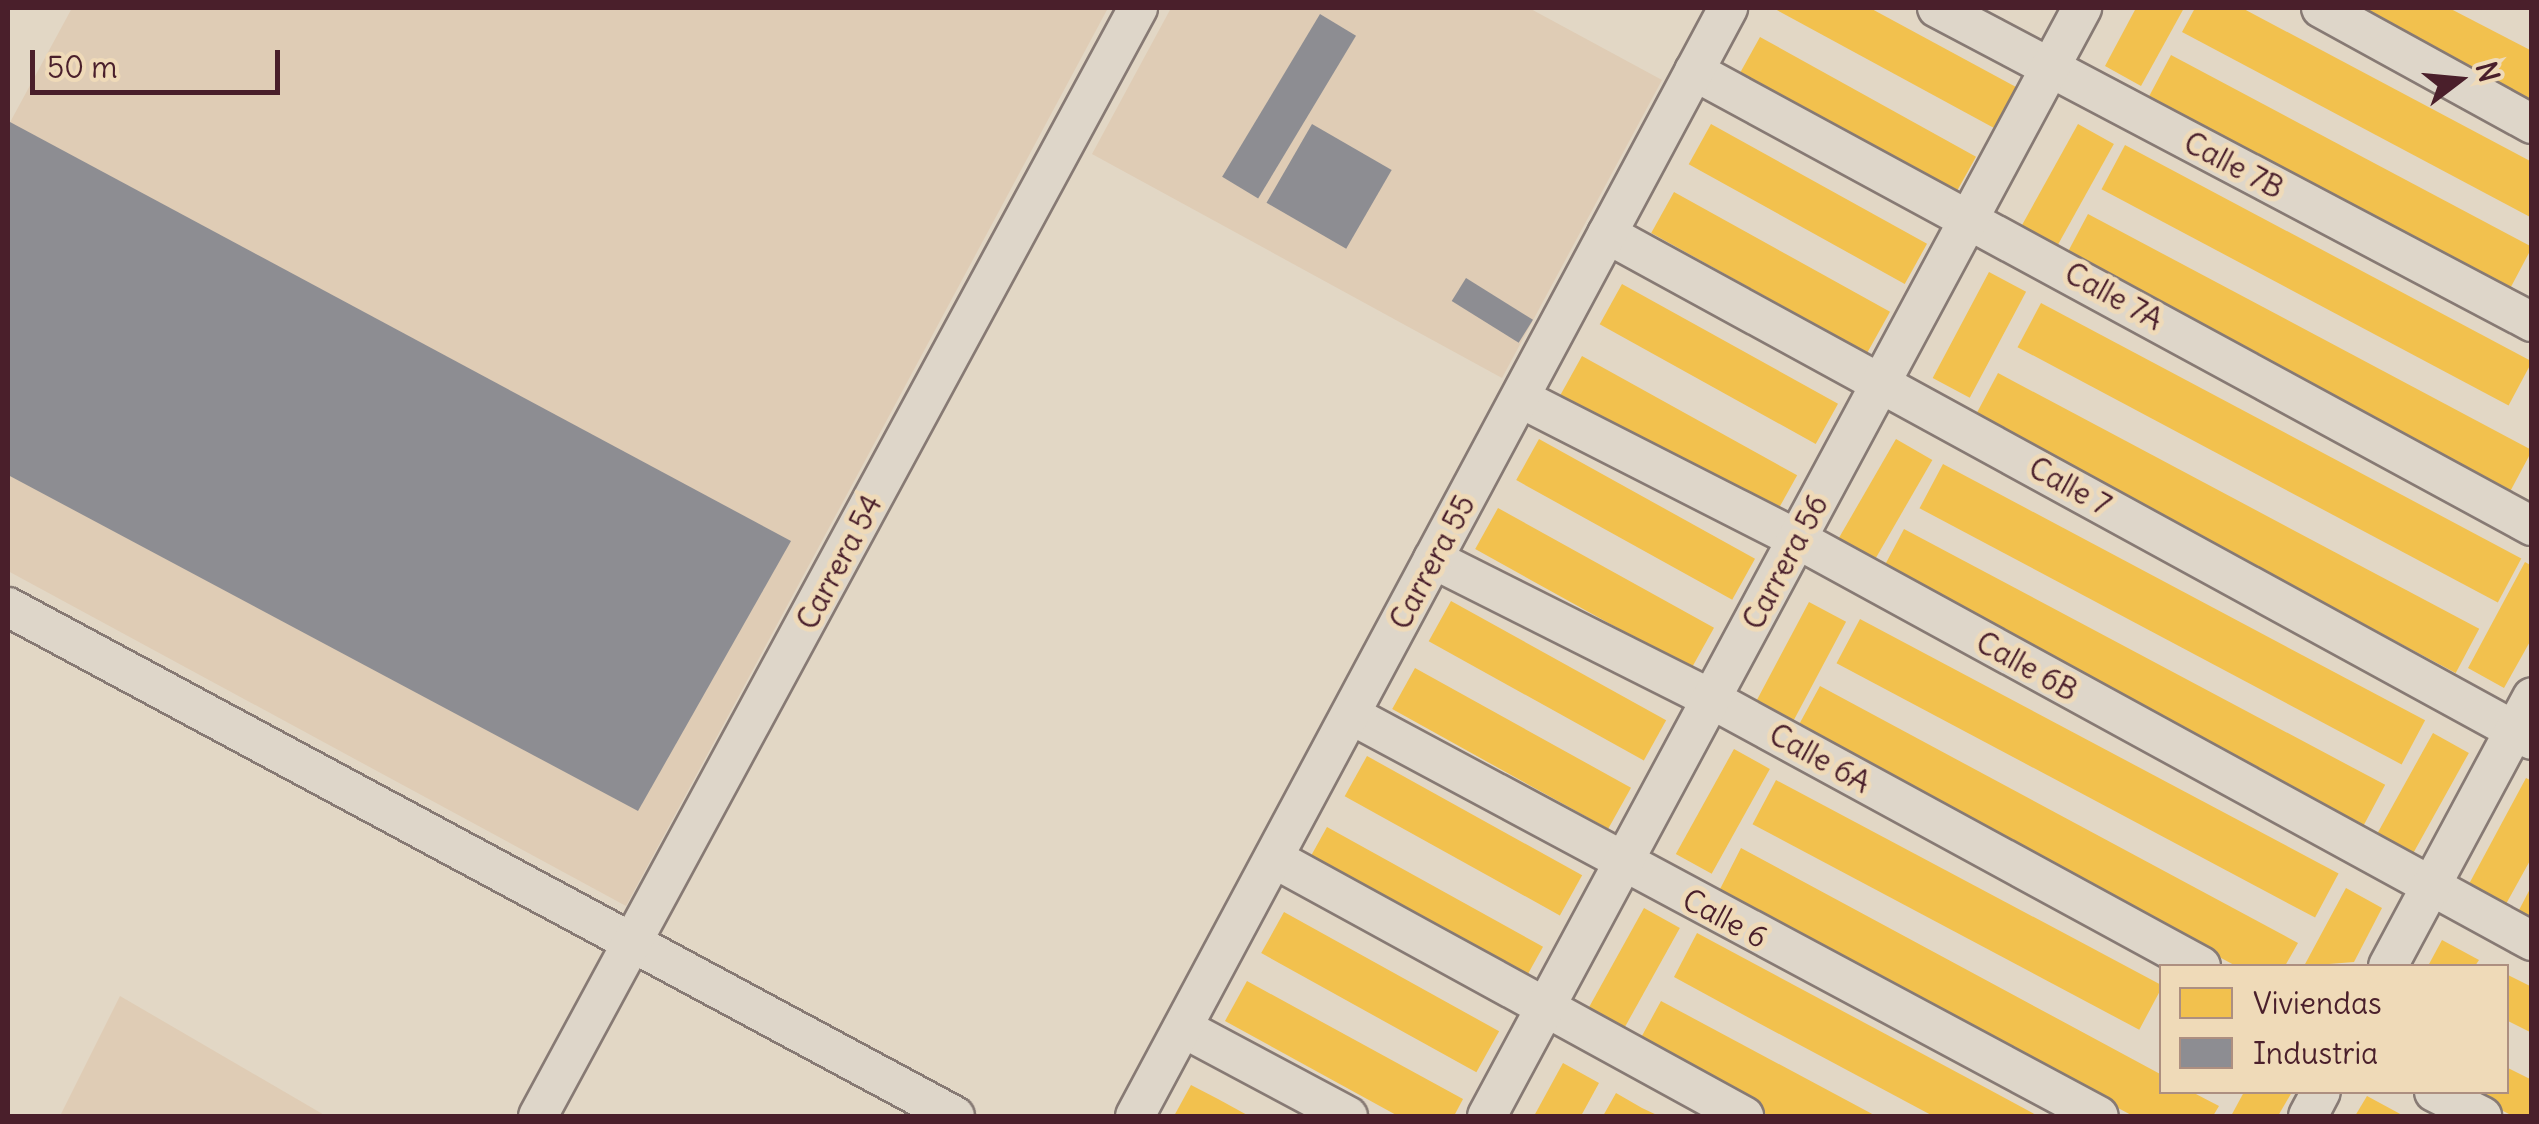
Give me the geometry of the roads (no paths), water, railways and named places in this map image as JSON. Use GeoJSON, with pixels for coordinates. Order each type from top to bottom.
{"type":"FeatureCollection","features":[{"type":"Feature","properties":{"kind":"street","name":"Carrera 54"},"geometry":{"type":"LineString","coordinates":[[538,1116],[1138,8]]}},
{"type":"Feature","properties":{"kind":"street","name":"Carrera 55"},"geometry":{"type":"LineString","coordinates":[[1135,1116],[1353,716],[1728,8]]}},
{"type":"Feature","properties":{"kind":"street","name":"Calle 7B"},"geometry":{"type":"LineString","coordinates":[[1937,8],[2532,322]]}},
{"type":"Feature","properties":{"kind":"street","name":"Carrera 56"},"geometry":{"type":"LineString","coordinates":[[1487,1116],[2082,8]]}},
{"type":"Feature","properties":{"kind":"street"},"geometry":{"type":"LineString","coordinates":[[2321,8],[2532,124]]}},
{"type":"Feature","properties":{"kind":"street","name":"Calle 7A"},"geometry":{"type":"LineString","coordinates":[[1694,70],[2532,526]]}},
{"type":"Feature","properties":{"kind":"street","name":"Calle 7"},"geometry":{"type":"LineString","coordinates":[[1607,234],[2523,735]]}},
{"type":"Feature","properties":{"kind":"street","name":"Calle 6B"},"geometry":{"type":"LineString","coordinates":[[1520,398],[1797,540],[2532,942]]}},
{"type":"Feature","properties":{"kind":"street","name":"Calle 6A"},"geometry":{"type":"LineString","coordinates":[[1434,559],[1711,699],[2197,964]]}},
{"type":"Feature","properties":{"kind":"street"},"geometry":{"type":"LineString","coordinates":[[8,608],[955,1116]]}},
{"type":"Feature","properties":{"kind":"street"},"geometry":{"type":"LineString","coordinates":[[2389,964],[2430,888],[2523,735],[2532,698]]}},
{"type":"Feature","properties":{"kind":"street","name":"Calle 6"},"geometry":{"type":"LineString","coordinates":[[1353,716],[2099,1116]]}},
{"type":"Feature","properties":{"kind":"street"},"geometry":{"type":"LineString","coordinates":[[1275,859],[1744,1116]]}},
{"type":"Feature","properties":{"kind":"street"},"geometry":{"type":"LineString","coordinates":[[1183,1028],[1348,1116]]}},
{"type":"Feature","properties":{"kind":"street"},"geometry":{"type":"LineString","coordinates":[[2308,1116],[2320,1094]]}},
{"type":"Feature","properties":{"kind":"street"},"geometry":{"type":"LineString","coordinates":[[2438,1094],[2482,1116]]}}]}
